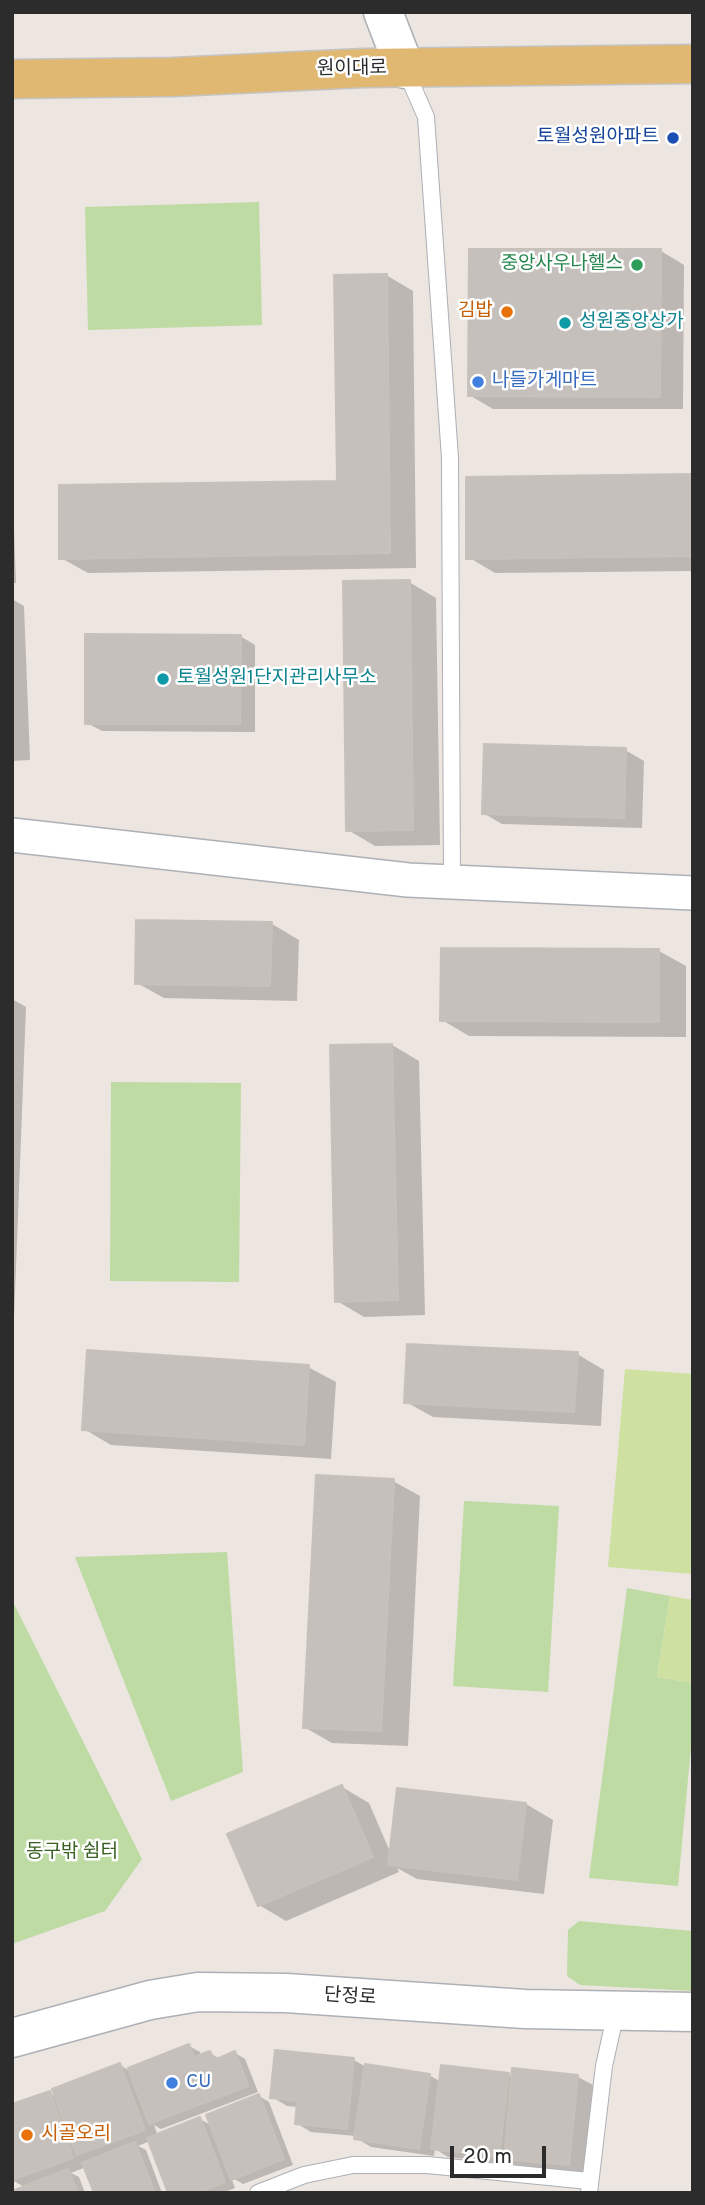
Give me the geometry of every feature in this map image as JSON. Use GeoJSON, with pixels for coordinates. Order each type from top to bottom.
{"type":"FeatureCollection","features":[{"type":"Feature","properties":{"kind":"main road","name":"원이대로"},"geometry":{"type":"LineString","coordinates":[[12,79],[173,77],[364,68],[693,64]]}},
{"type":"Feature","properties":{"kind":"street"},"geometry":{"type":"LineString","coordinates":[[383,12],[405,69]]}},
{"type":"Feature","properties":{"kind":"street"},"geometry":{"type":"LineString","coordinates":[[12,835],[392,879],[693,893]]}},
{"type":"Feature","properties":{"kind":"street","name":"단정로"},"geometry":{"type":"LineString","coordinates":[[12,2038],[150,2000],[198,1992],[286,1993],[525,2009],[693,2012]]}},
{"type":"Feature","properties":{"kind":"lane"},"geometry":{"type":"LineString","coordinates":[[405,69],[426,117],[450,445],[453,882]]}},
{"type":"Feature","properties":{"kind":"lane"},"geometry":{"type":"LineString","coordinates":[[258,2193],[314,2172],[353,2165],[427,2165],[589,2187],[604,2066],[617,2009]]}},
{"type":"Feature","properties":{"kind":"green space"},"geometry":{"type":"Polygon","coordinates":[[[259,202],[262,325],[88,330],[85,207],[259,202]]]}},
{"type":"Feature","properties":{"kind":"green space"},"geometry":{"type":"Polygon","coordinates":[[[111,1082],[241,1083],[239,1282],[110,1281],[111,1082]]]}},
{"type":"Feature","properties":{"kind":"green space"},"geometry":{"type":"Polygon","coordinates":[[[625,1369],[693,1374],[693,1574],[608,1567],[625,1369]]]}},
{"type":"Feature","properties":{"kind":"green space"},"geometry":{"type":"Polygon","coordinates":[[[464,1501],[559,1506],[548,1692],[453,1686],[464,1501]]]}},
{"type":"Feature","properties":{"kind":"green space"},"geometry":{"type":"Polygon","coordinates":[[[227,1552],[243,1772],[171,1801],[75,1557],[227,1552]]]}},
{"type":"Feature","properties":{"kind":"green space"},"geometry":{"type":"Polygon","coordinates":[[[627,1588],[670,1596],[657,1677],[693,1683],[693,1726],[678,1886],[589,1878],[627,1588]]]}},
{"type":"Feature","properties":{"kind":"green space"},"geometry":{"type":"Polygon","coordinates":[[[670,1596],[693,1600],[693,1683],[657,1677],[670,1596]]]}},
{"type":"Feature","properties":{"kind":"green space","name":"동구밖 쉼터"},"geometry":{"type":"Polygon","coordinates":[[[12,1600],[142,1859],[105,1911],[12,1944],[12,1600]]]}},
{"type":"Feature","properties":{"kind":"green space"},"geometry":{"type":"Polygon","coordinates":[[[579,1921],[693,1931],[693,1991],[580,1985],[567,1976],[568,1930],[579,1921]]]}},
{"type":"Feature","properties":{"kind":"building","name":"성원중앙상가"},"geometry":{"type":"Polygon","coordinates":[[[469,249],[661,249],[660,397],[468,396],[469,249]]]}},
{"type":"Feature","properties":{"kind":"building"},"geometry":{"type":"Polygon","coordinates":[[[387,274],[390,553],[59,559],[59,485],[337,481],[334,275],[387,274]]]}},
{"type":"Feature","properties":{"kind":"building"},"geometry":{"type":"Polygon","coordinates":[[[693,474],[693,556],[466,559],[466,477],[693,474]]]}},
{"type":"Feature","properties":{"kind":"building"},"geometry":{"type":"Polygon","coordinates":[[[410,580],[413,830],[346,831],[343,581],[410,580]]]}},
{"type":"Feature","properties":{"kind":"building","name":"토월성원1단지관리사무소"},"geometry":{"type":"Polygon","coordinates":[[[85,634],[241,635],[240,724],[85,724],[85,634]]]}},
{"type":"Feature","properties":{"kind":"building"},"geometry":{"type":"Polygon","coordinates":[[[484,744],[626,748],[624,818],[482,814],[484,744]]]}},
{"type":"Feature","properties":{"kind":"building"},"geometry":{"type":"Polygon","coordinates":[[[136,920],[272,922],[270,986],[135,984],[136,920]]]}},
{"type":"Feature","properties":{"kind":"building"},"geometry":{"type":"Polygon","coordinates":[[[441,948],[659,949],[659,1022],[440,1021],[441,948]]]}},
{"type":"Feature","properties":{"kind":"building"},"geometry":{"type":"Polygon","coordinates":[[[392,1044],[398,1300],[335,1302],[330,1045],[392,1044]]]}},
{"type":"Feature","properties":{"kind":"building"},"geometry":{"type":"Polygon","coordinates":[[[407,1344],[578,1352],[574,1412],[404,1403],[407,1344]]]}},
{"type":"Feature","properties":{"kind":"building"},"geometry":{"type":"Polygon","coordinates":[[[87,1350],[309,1365],[304,1445],[82,1430],[87,1350]]]}},
{"type":"Feature","properties":{"kind":"building"},"geometry":{"type":"Polygon","coordinates":[[[316,1475],[394,1479],[381,1731],[303,1728],[316,1475]]]}},
{"type":"Feature","properties":{"kind":"building"},"geometry":{"type":"Polygon","coordinates":[[[342,1785],[373,1857],[258,1906],[227,1834],[342,1785]]]}},
{"type":"Feature","properties":{"kind":"building"},"geometry":{"type":"Polygon","coordinates":[[[397,1788],[526,1803],[517,1880],[388,1865],[397,1788]]]}},
{"type":"Feature","properties":{"kind":"building"},"geometry":{"type":"Polygon","coordinates":[[[189,2044],[194,2057],[210,2051],[214,2060],[235,2051],[248,2086],[149,2124],[128,2068],[189,2044]]]}},
{"type":"Feature","properties":{"kind":"building"},"geometry":{"type":"Polygon","coordinates":[[[275,2050],[354,2058],[347,2129],[295,2124],[297,2101],[270,2098],[275,2050]]]}},
{"type":"Feature","properties":{"kind":"building"},"geometry":{"type":"Polygon","coordinates":[[[120,2063],[145,2130],[76,2155],[52,2089],[120,2063]]]}},
{"type":"Feature","properties":{"kind":"building"},"geometry":{"type":"Polygon","coordinates":[[[365,2064],[430,2074],[419,2149],[354,2139],[365,2064]]]}},
{"type":"Feature","properties":{"kind":"building"},"geometry":{"type":"Polygon","coordinates":[[[441,2065],[509,2073],[499,2157],[431,2149],[441,2065]]]}},
{"type":"Feature","properties":{"kind":"building"},"geometry":{"type":"Polygon","coordinates":[[[512,2068],[578,2075],[569,2165],[504,2159],[512,2068]]]}},
{"type":"Feature","properties":{"kind":"building"},"geometry":{"type":"Polygon","coordinates":[[[50,2091],[73,2158],[12,2180],[12,2104],[50,2091]]]}},
{"type":"Feature","properties":{"kind":"building"},"geometry":{"type":"Polygon","coordinates":[[[259,2094],[284,2159],[231,2180],[206,2115],[259,2094]]]}},
{"type":"Feature","properties":{"kind":"building"},"geometry":{"type":"Polygon","coordinates":[[[200,2117],[225,2182],[198,2193],[168,2193],[147,2138],[200,2117]]]}},
{"type":"Feature","properties":{"kind":"building"},"geometry":{"type":"Polygon","coordinates":[[[135,2142],[155,2193],[94,2193],[82,2163],[135,2142]]]}},
{"type":"Feature","properties":{"kind":"building"},"geometry":{"type":"Polygon","coordinates":[[[68,2169],[78,2193],[16,2193],[15,2190],[68,2169]]]}},
{"type":"Feature","properties":{"kind":"place","name":"토월성원아파트"},"geometry":{"type":"Point","coordinates":[673,138]}},
{"type":"Feature","properties":{"kind":"place","name":"중앙사우나헬스"},"geometry":{"type":"Point","coordinates":[637,265]}},
{"type":"Feature","properties":{"kind":"place","name":"김밥"},"geometry":{"type":"Point","coordinates":[507,312]}},
{"type":"Feature","properties":{"kind":"place","name":"성원중앙상가"},"geometry":{"type":"Point","coordinates":[565,323]}},
{"type":"Feature","properties":{"kind":"place","name":"나들가게마트"},"geometry":{"type":"Point","coordinates":[478,382]}},
{"type":"Feature","properties":{"kind":"place","name":"토월성원1단지관리사무소"},"geometry":{"type":"Point","coordinates":[163,679]}},
{"type":"Feature","properties":{"kind":"place","name":"CU"},"geometry":{"type":"Point","coordinates":[172,2083]}},
{"type":"Feature","properties":{"kind":"place","name":"시골오리"},"geometry":{"type":"Point","coordinates":[27,2135]}}]}
